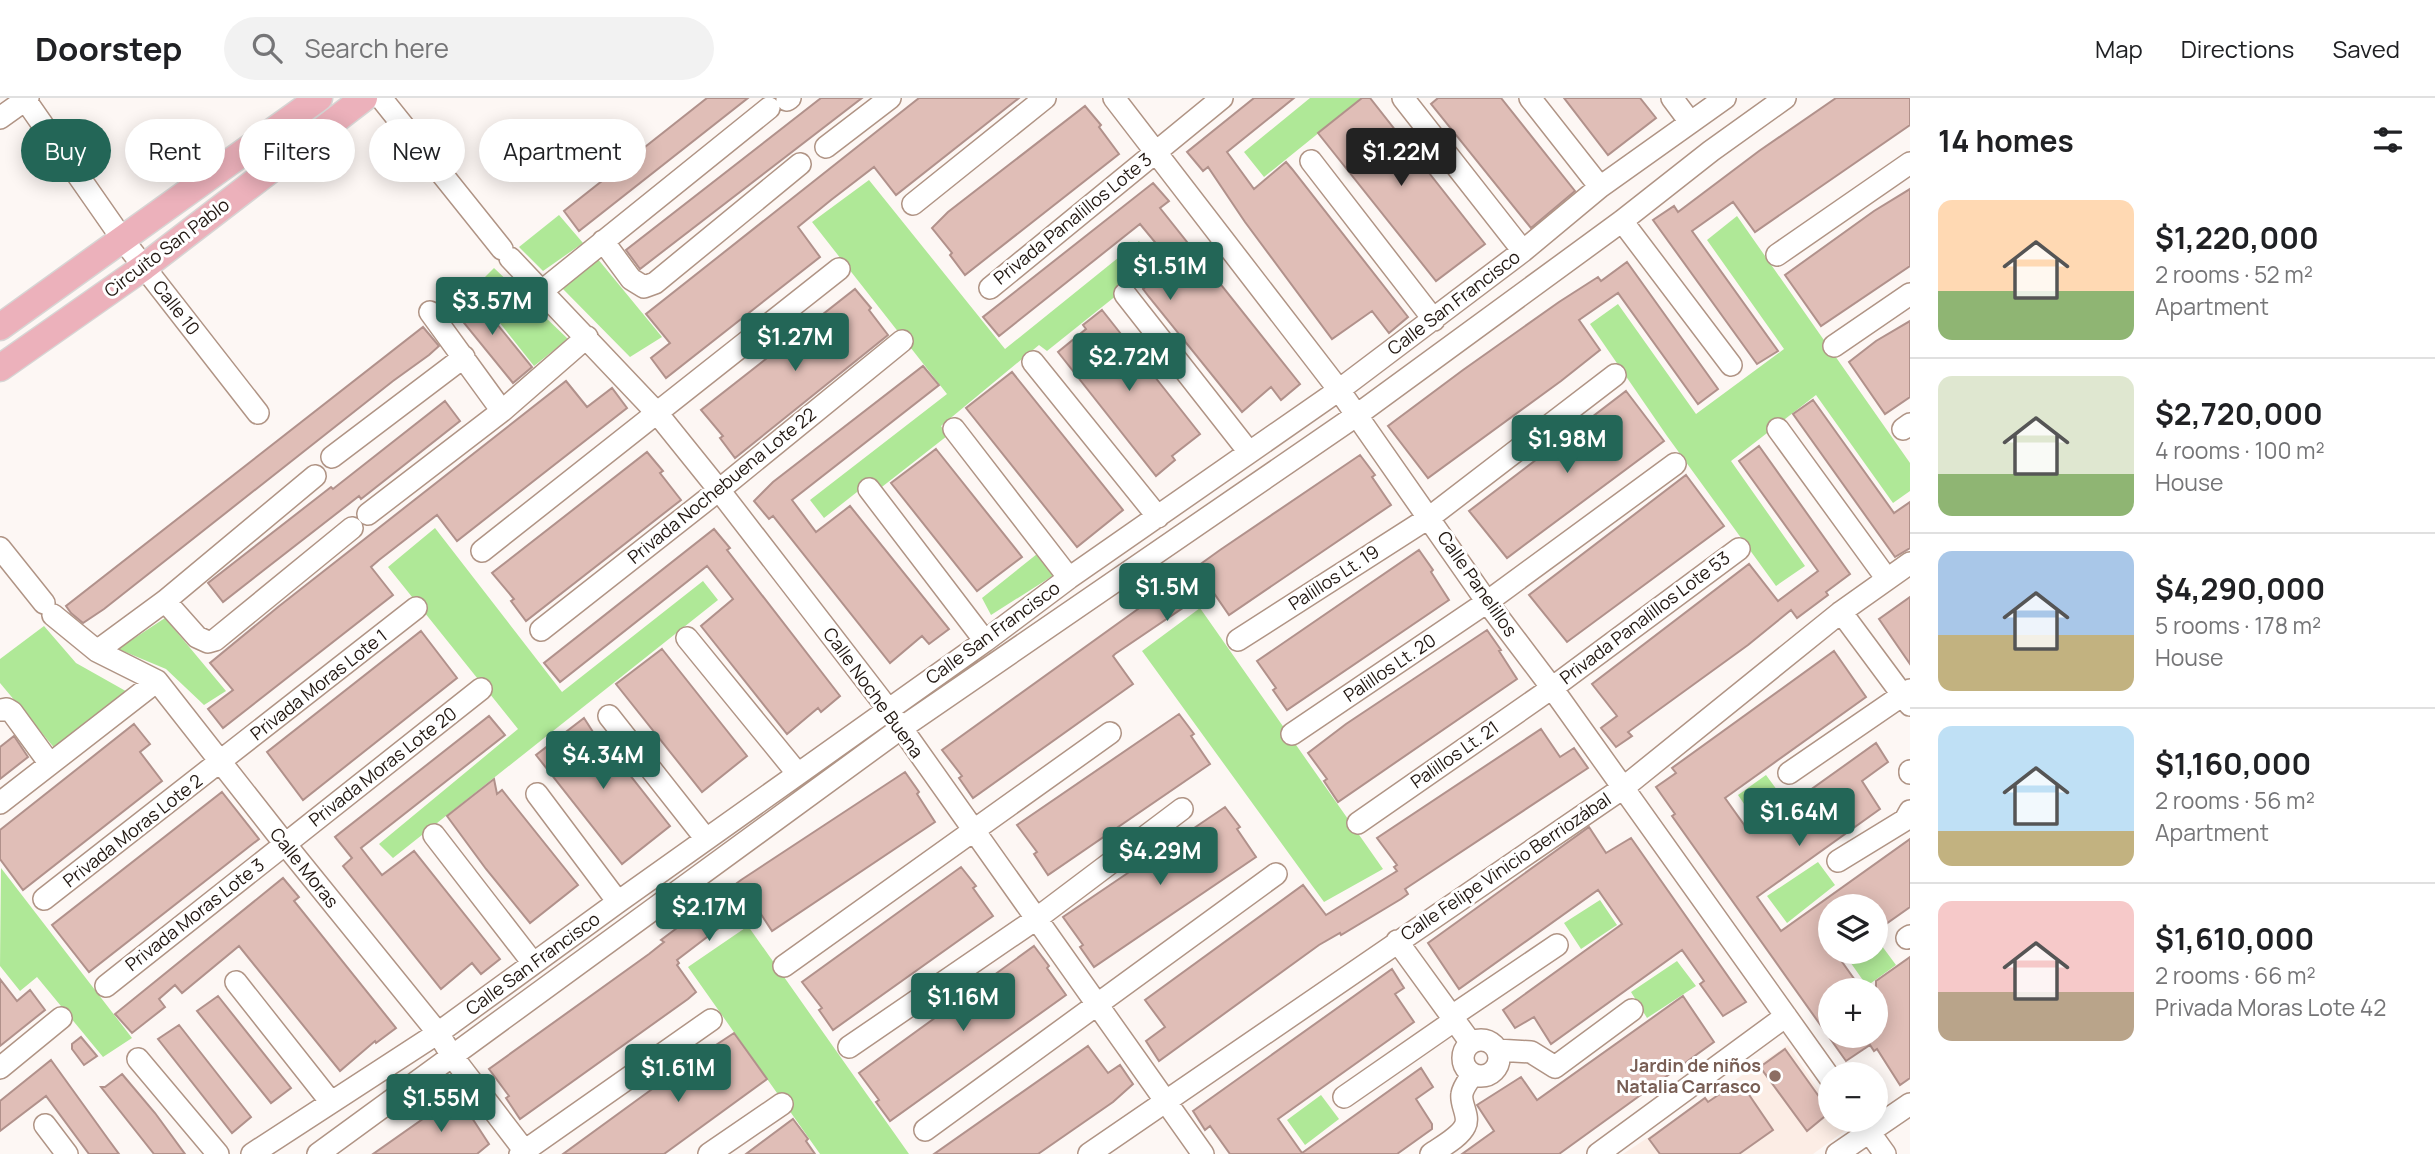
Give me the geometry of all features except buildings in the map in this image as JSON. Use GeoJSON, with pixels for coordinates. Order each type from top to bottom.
{"type":"FeatureCollection","features":[{"type":"Feature","properties":{"kind":"main road","name":"Circuito San Pablo"},"geometry":{"type":"LineString","coordinates":[[0,327],[319,98]]}},
{"type":"Feature","properties":{"kind":"main road","name":"Circuito San Pablo"},"geometry":{"type":"LineString","coordinates":[[0,368],[144,267],[364,98]]}},
{"type":"Feature","properties":{"kind":"street","name":"Calle Noche Buena"},"geometry":{"type":"LineString","coordinates":[[380,98],[506,253],[657,413],[719,490],[888,709],[1203,1154]]}},
{"type":"Feature","properties":{"kind":"street"},"geometry":{"type":"LineString","coordinates":[[826,148],[890,98]]}},
{"type":"Feature","properties":{"kind":"street"},"geometry":{"type":"LineString","coordinates":[[914,204],[1045,98]]}},
{"type":"Feature","properties":{"kind":"street","name":"Calle Panelillos"},"geometry":{"type":"LineString","coordinates":[[1114,98],[1157,150],[1339,390],[1819,1062]]}},
{"type":"Feature","properties":{"kind":"street","name":"Privada Panalillos Lote 3"},"geometry":{"type":"LineString","coordinates":[[990,288],[1222,98]]}},
{"type":"Feature","properties":{"kind":"street"},"geometry":{"type":"LineString","coordinates":[[1403,98],[1523,251]]}},
{"type":"Feature","properties":{"kind":"street"},"geometry":{"type":"LineString","coordinates":[[1530,98],[1600,187]]}},
{"type":"Feature","properties":{"kind":"street"},"geometry":{"type":"LineString","coordinates":[[1672,98],[1690,122]]}},
{"type":"Feature","properties":{"kind":"street","name":"Calle San Francisco"},"geometry":{"type":"LineString","coordinates":[[252,1154],[438,1033],[1069,578],[1339,390],[1523,251],[1600,187],[1725,98]]}},
{"type":"Feature","properties":{"kind":"street","name":"Calle San Francisco"},"geometry":{"type":"LineString","coordinates":[[318,1154],[900,729],[1357,415],[1622,221],[1784,98]]}},
{"type":"Feature","properties":{"kind":"street","name":"Calle 10"},"geometry":{"type":"LineString","coordinates":[[25,99],[123,240],[258,413]]}},
{"type":"Feature","properties":{"kind":"street"},"geometry":{"type":"LineString","coordinates":[[0,118],[25,99]]}},
{"type":"Feature","properties":{"kind":"street"},"geometry":{"type":"LineString","coordinates":[[542,291],[782,102]]}},
{"type":"Feature","properties":{"kind":"street"},"geometry":{"type":"LineString","coordinates":[[1311,161],[1434,320]]}},
{"type":"Feature","properties":{"kind":"street"},"geometry":{"type":"LineString","coordinates":[[1777,255],[1910,163]]}},
{"type":"Feature","properties":{"kind":"street"},"geometry":{"type":"LineString","coordinates":[[603,241],[631,279],[644,287],[655,283],[800,164]]}},
{"type":"Feature","properties":{"kind":"street"},"geometry":{"type":"LineString","coordinates":[[1622,221],[1731,365]]}},
{"type":"Feature","properties":{"kind":"street"},"geometry":{"type":"LineString","coordinates":[[482,551],[839,269]]}},
{"type":"Feature","properties":{"kind":"street"},"geometry":{"type":"LineString","coordinates":[[1125,294],[1249,452]]}},
{"type":"Feature","properties":{"kind":"street"},"geometry":{"type":"LineString","coordinates":[[1834,345],[1910,294]]}},
{"type":"Feature","properties":{"kind":"street"},"geometry":{"type":"LineString","coordinates":[[430,312],[502,411]]}},
{"type":"Feature","properties":{"kind":"street"},"geometry":{"type":"LineString","coordinates":[[165,601],[197,637],[208,642],[215,640],[360,521],[502,411],[587,337]]}},
{"type":"Feature","properties":{"kind":"street","name":"Privada Nochebuena Lote 22"},"geometry":{"type":"LineString","coordinates":[[541,630],[902,341]]}},
{"type":"Feature","properties":{"kind":"street"},"geometry":{"type":"LineString","coordinates":[[332,457],[464,356]]}},
{"type":"Feature","properties":{"kind":"street"},"geometry":{"type":"LineString","coordinates":[[1033,362],[1158,517]]}},
{"type":"Feature","properties":{"kind":"street","name":"Palillos Lt. 19"},"geometry":{"type":"LineString","coordinates":[[1238,640],[1430,517],[1615,375]]}},
{"type":"Feature","properties":{"kind":"street"},"geometry":{"type":"LineString","coordinates":[[954,429],[1069,578]]}},
{"type":"Feature","properties":{"kind":"street"},"geometry":{"type":"LineString","coordinates":[[1778,429],[1887,579]]}},
{"type":"Feature","properties":{"kind":"street","name":"Palillos Lt. 20"},"geometry":{"type":"LineString","coordinates":[[1292,734],[1488,602],[1675,464]]}},
{"type":"Feature","properties":{"kind":"street"},"geometry":{"type":"LineString","coordinates":[[97,651],[165,601],[315,476]]}},
{"type":"Feature","properties":{"kind":"street"},"geometry":{"type":"LineString","coordinates":[[869,489],[985,641]]}},
{"type":"Feature","properties":{"kind":"street","name":"Calle Moras"},"geometry":{"type":"LineString","coordinates":[[0,548],[48,609],[97,651],[157,681],[285,845],[438,1033],[524,1153]]}},
{"type":"Feature","properties":{"kind":"street","name":"Privada Panalillos Lote 53"},"geometry":{"type":"LineString","coordinates":[[1552,688],[1739,549]]}},
{"type":"Feature","properties":{"kind":"street","name":"Calle Felipe Vinicio Berriozábal"},"geometry":{"type":"LineString","coordinates":[[1089,1154],[1623,788],[1841,612],[1910,563]]}},
{"type":"Feature","properties":{"kind":"street","name":"Privada Moras Lote 1"},"geometry":{"type":"LineString","coordinates":[[221,762],[416,608]]}},
{"type":"Feature","properties":{"kind":"street"},"geometry":{"type":"LineString","coordinates":[[1789,773],[1907,697],[1841,612]]}},
{"type":"Feature","properties":{"kind":"street"},"geometry":{"type":"LineString","coordinates":[[687,638],[798,774]]}},
{"type":"Feature","properties":{"kind":"street"},"geometry":{"type":"LineString","coordinates":[[0,803],[157,681]]}},
{"type":"Feature","properties":{"kind":"street","name":"Palillos Lt. 21"},"geometry":{"type":"LineString","coordinates":[[1358,823],[1552,688]]}},
{"type":"Feature","properties":{"kind":"street","name":"Privada Moras Lote 20"},"geometry":{"type":"LineString","coordinates":[[285,845],[481,689]]}},
{"type":"Feature","properties":{"kind":"street"},"geometry":{"type":"LineString","coordinates":[[0,710],[12,712],[50,764]]}},
{"type":"Feature","properties":{"kind":"street"},"geometry":{"type":"LineString","coordinates":[[609,716],[706,839]]}},
{"type":"Feature","properties":{"kind":"street"},"geometry":{"type":"LineString","coordinates":[[784,966],[1110,733]]}},
{"type":"Feature","properties":{"kind":"street","name":"Privada Moras Lote 2"},"geometry":{"type":"LineString","coordinates":[[44,899],[221,762]]}},
{"type":"Feature","properties":{"kind":"street"},"geometry":{"type":"LineString","coordinates":[[537,794],[618,902]]}},
{"type":"Feature","properties":{"kind":"street"},"geometry":{"type":"LineString","coordinates":[[849,1047],[1036,919],[1182,809]]}},
{"type":"Feature","properties":{"kind":"street"},"geometry":{"type":"LineString","coordinates":[[1838,861],[1905,820],[1910,810]]}},
{"type":"Feature","properties":{"kind":"street"},"geometry":{"type":"LineString","coordinates":[[434,835],[533,963]]}},
{"type":"Feature","properties":{"kind":"street","name":"Privada Moras Lote 3"},"geometry":{"type":"LineString","coordinates":[[106,986],[285,845]]}},
{"type":"Feature","properties":{"kind":"street"},"geometry":{"type":"LineString","coordinates":[[925,1130],[1276,874]]}},
{"type":"Feature","properties":{"kind":"street"},"geometry":{"type":"LineString","coordinates":[[1397,942],[1471,1043]]}},
{"type":"Feature","properties":{"kind":"street"},"geometry":{"type":"LineString","coordinates":[[1345,1097],[1557,944]]}},
{"type":"Feature","properties":{"kind":"street"},"geometry":{"type":"LineString","coordinates":[[236,982],[330,1101]]}},
{"type":"Feature","properties":{"kind":"street"},"geometry":{"type":"LineString","coordinates":[[1497,1050],[1497,1065],[1488,1075],[1473,1074],[1466,1068],[1463,1059],[1465,1050],[1471,1043],[1481,1040],[1490,1043],[1497,1050],[1531,1052],[1555,1067],[1632,1010]]}},
{"type":"Feature","properties":{"kind":"street"},"geometry":{"type":"LineString","coordinates":[[1598,1154],[1786,1016]]}},
{"type":"Feature","properties":{"kind":"street"},"geometry":{"type":"LineString","coordinates":[[0,1068],[61,1018]]}},
{"type":"Feature","properties":{"kind":"street"},"geometry":{"type":"LineString","coordinates":[[524,1153],[711,1020]]}},
{"type":"Feature","properties":{"kind":"street"},"geometry":{"type":"LineString","coordinates":[[138,1059],[218,1154]]}},
{"type":"Feature","properties":{"kind":"street"},"geometry":{"type":"LineString","coordinates":[[1431,1154],[1466,1125],[1461,1096],[1473,1074]]}},
{"type":"Feature","properties":{"kind":"street"},"geometry":{"type":"LineString","coordinates":[[709,1154],[782,1104]]}},
{"type":"Feature","properties":{"kind":"street"},"geometry":{"type":"LineString","coordinates":[[1888,1115],[1910,1104]]}},
{"type":"Feature","properties":{"kind":"street"},"geometry":{"type":"LineString","coordinates":[[45,1125],[67,1154]]}},
{"type":"Feature","properties":{"kind":"street"},"geometry":{"type":"LineString","coordinates":[[1837,1154],[1859,1132]]}},
{"type":"Feature","properties":{"kind":"street"},"geometry":{"type":"LineString","coordinates":[[1869,1132],[1885,1154]]}},
{"type":"Feature","properties":{"kind":"shaded area","name":"Jardin de niños Natalia Carrasco"},"geometry":{"type":"Polygon","coordinates":[[[1788,1045],[1818,1089],[1818,1132],[1843,1132],[1813,1154],[1623,1154],[1788,1045]]]}},
{"type":"Feature","properties":{"kind":"green space"},"geometry":{"type":"Polygon","coordinates":[[[1310,98],[1362,98],[1264,177],[1244,152],[1310,98]]]}},
{"type":"Feature","properties":{"kind":"green space"},"geometry":{"type":"Polygon","coordinates":[[[869,180],[1005,349],[1139,241],[1157,263],[1047,351],[1039,345],[941,426],[947,436],[878,490],[871,481],[824,518],[810,500],[947,394],[812,222],[869,180]]]}},
{"type":"Feature","properties":{"kind":"green space"},"geometry":{"type":"Polygon","coordinates":[[[559,215],[583,243],[543,271],[519,247],[559,215]]]}},
{"type":"Feature","properties":{"kind":"green space"},"geometry":{"type":"Polygon","coordinates":[[[1737,216],[1910,463],[1910,491],[1893,503],[1816,395],[1731,461],[1805,566],[1776,586],[1590,324],[1618,304],[1696,414],[1784,349],[1707,240],[1737,216]]]}},
{"type":"Feature","properties":{"kind":"green space"},"geometry":{"type":"Polygon","coordinates":[[[597,258],[662,337],[630,357],[562,288],[597,258]]]}},
{"type":"Feature","properties":{"kind":"green space"},"geometry":{"type":"Polygon","coordinates":[[[494,268],[568,339],[534,366],[473,289],[494,268]]]}},
{"type":"Feature","properties":{"kind":"green space"},"geometry":{"type":"Polygon","coordinates":[[[435,528],[562,692],[703,581],[718,600],[393,858],[379,844],[518,729],[388,567],[435,528]]]}},
{"type":"Feature","properties":{"kind":"green space"},"geometry":{"type":"Polygon","coordinates":[[[1037,554],[1054,575],[991,615],[982,598],[1037,554]]]}},
{"type":"Feature","properties":{"kind":"green space"},"geometry":{"type":"Polygon","coordinates":[[[1200,608],[1383,869],[1324,902],[1142,651],[1200,608]]]}},
{"type":"Feature","properties":{"kind":"green space"},"geometry":{"type":"Polygon","coordinates":[[[165,618],[226,691],[204,705],[166,669],[118,649],[165,618]]]}},
{"type":"Feature","properties":{"kind":"green space"},"geometry":{"type":"Polygon","coordinates":[[[44,626],[76,663],[131,694],[56,750],[0,683],[0,659],[44,626]]]}},
{"type":"Feature","properties":{"kind":"green space"},"geometry":{"type":"Polygon","coordinates":[[[1766,775],[1786,802],[1757,823],[1738,795],[1766,775]]]}},
{"type":"Feature","properties":{"kind":"green space"},"geometry":{"type":"Polygon","coordinates":[[[1818,862],[1835,885],[1824,894],[1818,894],[1818,898],[1787,923],[1767,896],[1818,862]]]}},
{"type":"Feature","properties":{"kind":"green space"},"geometry":{"type":"Polygon","coordinates":[[[1,868],[132,1038],[103,1057],[37,977],[20,991],[0,966],[1,868]]]}},
{"type":"Feature","properties":{"kind":"green space"},"geometry":{"type":"Polygon","coordinates":[[[1600,900],[1617,925],[1581,949],[1564,923],[1600,900]]]}},
{"type":"Feature","properties":{"kind":"green space"},"geometry":{"type":"Polygon","coordinates":[[[748,926],[909,1154],[820,1154],[688,967],[748,926]]]}},
{"type":"Feature","properties":{"kind":"green space"},"geometry":{"type":"Polygon","coordinates":[[[1888,954],[1896,965],[1878,978],[1861,978],[1852,964],[1888,964],[1888,954]]]}},
{"type":"Feature","properties":{"kind":"green space"},"geometry":{"type":"Polygon","coordinates":[[[1677,961],[1696,986],[1647,1018],[1631,992],[1677,961]]]}},
{"type":"Feature","properties":{"kind":"green space"},"geometry":{"type":"Polygon","coordinates":[[[1321,1095],[1339,1119],[1305,1145],[1287,1120],[1321,1095]]]}},
{"type":"Feature","properties":{"kind":"place","name":"Jardin de niños Natalia Carrasco"},"geometry":{"type":"Point","coordinates":[1775,1076]}}]}
